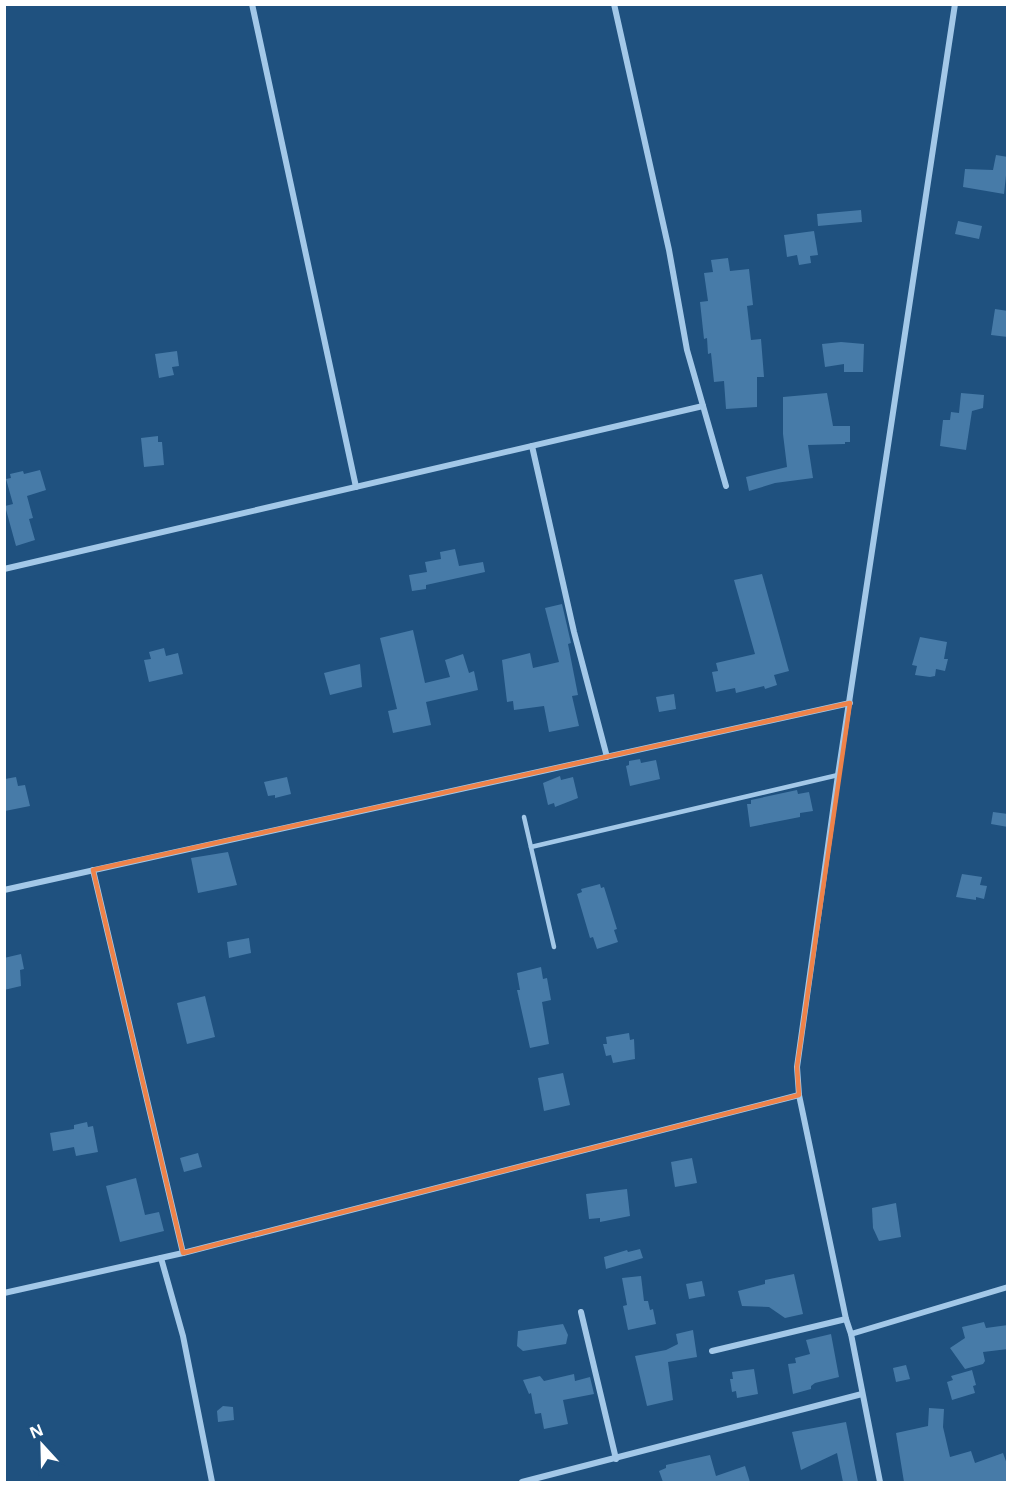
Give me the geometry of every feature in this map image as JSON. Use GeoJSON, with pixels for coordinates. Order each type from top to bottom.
{"type":"FeatureCollection","features":[{"type":"Feature","properties":{"kind":"street"},"geometry":{"type":"LineString","coordinates":[[252,4],[356,487]]}},
{"type":"Feature","properties":{"kind":"street"},"geometry":{"type":"LineString","coordinates":[[614,4],[669,250],[687,350],[726,486]]}},
{"type":"Feature","properties":{"kind":"street"},"geometry":{"type":"LineString","coordinates":[[880,1482],[851,1334],[799,1095],[797,1067],[838,775],[956,4]]}},
{"type":"Feature","properties":{"kind":"street"},"geometry":{"type":"LineString","coordinates":[[4,569],[704,406]]}},
{"type":"Feature","properties":{"kind":"street"},"geometry":{"type":"LineString","coordinates":[[532,446],[574,632],[607,757]]}},
{"type":"Feature","properties":{"kind":"street"},"geometry":{"type":"LineString","coordinates":[[4,890],[850,704]]}},
{"type":"Feature","properties":{"kind":"street"},"geometry":{"type":"LineString","coordinates":[[93,870],[183,1252]]}},
{"type":"Feature","properties":{"kind":"street"},"geometry":{"type":"LineString","coordinates":[[4,1293],[161,1258],[799,1095]]}},
{"type":"Feature","properties":{"kind":"street"},"geometry":{"type":"LineString","coordinates":[[161,1258],[183,1336],[212,1482]]}},
{"type":"Feature","properties":{"kind":"street"},"geometry":{"type":"LineString","coordinates":[[851,1334],[1008,1287]]}},
{"type":"Feature","properties":{"kind":"street"},"geometry":{"type":"LineString","coordinates":[[582,1312],[616,1459]]}},
{"type":"Feature","properties":{"kind":"street"},"geometry":{"type":"LineString","coordinates":[[712,1351],[846,1319]]}},
{"type":"Feature","properties":{"kind":"street"},"geometry":{"type":"LineString","coordinates":[[522,1482],[862,1394]]}},
{"type":"Feature","properties":{"kind":"lane"},"geometry":{"type":"LineString","coordinates":[[531,847],[838,775]]}},
{"type":"Feature","properties":{"kind":"lane"},"geometry":{"type":"LineString","coordinates":[[524,817],[554,947]]}},
{"type":"Feature","properties":{"kind":"highlighted area"},"geometry":{"type":"Polygon","coordinates":[[[850,703],[797,1067],[799,1095],[183,1253],[93,870],[850,703]]]}},
{"type":"Feature","properties":{"kind":"building"},"geometry":{"type":"Polygon","coordinates":[[[996,155],[1008,157],[1004,194],[963,187],[965,169],[993,170],[996,155]]]}},
{"type":"Feature","properties":{"kind":"building"},"geometry":{"type":"Polygon","coordinates":[[[861,210],[862,222],[818,226],[817,214],[861,210]]]}},
{"type":"Feature","properties":{"kind":"building"},"geometry":{"type":"Polygon","coordinates":[[[958,221],[982,226],[979,239],[955,234],[958,221]]]}},
{"type":"Feature","properties":{"kind":"building"},"geometry":{"type":"Polygon","coordinates":[[[814,231],[818,255],[810,256],[811,263],[799,265],[797,255],[787,257],[784,235],[814,231]]]}},
{"type":"Feature","properties":{"kind":"building"},"geometry":{"type":"Polygon","coordinates":[[[728,258],[730,271],[749,269],[753,305],[747,306],[751,340],[761,339],[764,377],[757,377],[757,407],[726,409],[724,381],[714,382],[711,353],[708,354],[707,338],[704,339],[700,302],[708,301],[704,273],[713,272],[711,260],[728,258]]]}},
{"type":"Feature","properties":{"kind":"building"},"geometry":{"type":"Polygon","coordinates":[[[995,309],[1008,311],[1008,337],[991,335],[995,309]]]}},
{"type":"Feature","properties":{"kind":"building"},"geometry":{"type":"Polygon","coordinates":[[[841,342],[864,344],[863,372],[844,372],[844,364],[825,367],[822,344],[841,342]]]}},
{"type":"Feature","properties":{"kind":"building"},"geometry":{"type":"Polygon","coordinates":[[[177,351],[179,366],[172,367],[174,375],[159,378],[155,354],[177,351]]]}},
{"type":"Feature","properties":{"kind":"building"},"geometry":{"type":"Polygon","coordinates":[[[827,393],[833,426],[850,426],[850,442],[808,445],[813,478],[775,483],[749,491],[746,477],[787,467],[783,434],[783,397],[827,393]]]}},
{"type":"Feature","properties":{"kind":"building"},"geometry":{"type":"Polygon","coordinates":[[[961,393],[984,395],[983,408],[972,411],[966,450],[940,446],[943,420],[950,420],[951,412],[959,413],[961,393]]]}},
{"type":"Feature","properties":{"kind":"building"},"geometry":{"type":"Polygon","coordinates":[[[158,436],[158,442],[162,442],[164,465],[144,467],[141,438],[158,436]]]}},
{"type":"Feature","properties":{"kind":"building"},"geometry":{"type":"Polygon","coordinates":[[[40,470],[46,490],[27,496],[33,518],[29,519],[35,540],[16,546],[5,506],[13,504],[6,479],[11,478],[10,474],[23,471],[24,474],[40,470]]]}},
{"type":"Feature","properties":{"kind":"building"},"geometry":{"type":"Polygon","coordinates":[[[455,549],[459,566],[483,562],[485,572],[426,585],[426,589],[412,591],[409,575],[427,572],[425,562],[441,559],[440,552],[455,549]]]}},
{"type":"Feature","properties":{"kind":"building"},"geometry":{"type":"Polygon","coordinates":[[[762,574],[789,671],[774,675],[777,685],[765,689],[764,686],[736,693],[735,688],[716,692],[712,672],[718,671],[716,663],[755,654],[734,580],[762,574]]]}},
{"type":"Feature","properties":{"kind":"building"},"geometry":{"type":"Polygon","coordinates":[[[562,604],[571,643],[568,644],[578,695],[572,696],[579,726],[549,732],[544,706],[514,710],[513,701],[507,702],[502,660],[530,653],[533,668],[559,662],[545,608],[562,604]]]}},
{"type":"Feature","properties":{"kind":"building"},"geometry":{"type":"Polygon","coordinates":[[[413,630],[425,683],[450,677],[445,660],[463,654],[469,673],[474,671],[478,690],[426,702],[431,725],[393,733],[388,711],[397,709],[380,638],[413,630]]]}},
{"type":"Feature","properties":{"kind":"building"},"geometry":{"type":"Polygon","coordinates":[[[920,637],[947,642],[944,659],[948,659],[945,671],[936,669],[935,676],[930,677],[915,675],[917,666],[912,665],[920,637]]]}},
{"type":"Feature","properties":{"kind":"building"},"geometry":{"type":"Polygon","coordinates":[[[164,648],[166,656],[178,653],[183,674],[149,682],[144,660],[151,659],[149,652],[164,648]]]}},
{"type":"Feature","properties":{"kind":"building"},"geometry":{"type":"Polygon","coordinates":[[[360,664],[362,687],[330,695],[324,673],[360,664]]]}},
{"type":"Feature","properties":{"kind":"building"},"geometry":{"type":"Polygon","coordinates":[[[674,694],[676,709],[659,712],[656,697],[674,694]]]}},
{"type":"Feature","properties":{"kind":"building"},"geometry":{"type":"Polygon","coordinates":[[[640,759],[641,763],[656,760],[660,779],[630,786],[626,766],[629,765],[629,761],[640,759]]]}},
{"type":"Feature","properties":{"kind":"building"},"geometry":{"type":"Polygon","coordinates":[[[560,776],[561,780],[573,777],[578,798],[555,807],[554,803],[548,805],[543,783],[560,776]]]}},
{"type":"Feature","properties":{"kind":"building"},"geometry":{"type":"Polygon","coordinates":[[[16,777],[18,786],[25,785],[30,806],[5,811],[5,779],[16,777]]]}},
{"type":"Feature","properties":{"kind":"building"},"geometry":{"type":"Polygon","coordinates":[[[287,777],[291,794],[275,798],[275,795],[268,796],[264,782],[287,777]]]}},
{"type":"Feature","properties":{"kind":"building"},"geometry":{"type":"Polygon","coordinates":[[[797,790],[798,794],[809,792],[813,811],[800,813],[800,817],[750,827],[747,804],[751,804],[751,800],[797,790]]]}},
{"type":"Feature","properties":{"kind":"building"},"geometry":{"type":"Polygon","coordinates":[[[993,812],[1008,814],[1008,827],[991,824],[993,812]]]}},
{"type":"Feature","properties":{"kind":"building"},"geometry":{"type":"Polygon","coordinates":[[[228,852],[237,885],[198,893],[191,858],[228,852]]]}},
{"type":"Feature","properties":{"kind":"building"},"geometry":{"type":"Polygon","coordinates":[[[962,874],[982,877],[980,885],[987,886],[984,899],[956,897],[962,874]]]}},
{"type":"Feature","properties":{"kind":"building"},"geometry":{"type":"Polygon","coordinates":[[[600,884],[601,888],[604,887],[617,929],[614,930],[618,942],[597,949],[593,937],[590,938],[577,894],[582,892],[581,889],[600,884]]]}},
{"type":"Feature","properties":{"kind":"building"},"geometry":{"type":"Polygon","coordinates":[[[249,938],[251,953],[229,958],[227,942],[249,938]]]}},
{"type":"Feature","properties":{"kind":"building"},"geometry":{"type":"Polygon","coordinates":[[[21,954],[24,969],[20,970],[21,986],[4,990],[4,958],[21,954]]]}},
{"type":"Feature","properties":{"kind":"building"},"geometry":{"type":"Polygon","coordinates":[[[541,967],[543,979],[547,978],[551,1000],[542,1002],[549,1044],[530,1048],[517,990],[520,990],[517,973],[541,967]]]}},
{"type":"Feature","properties":{"kind":"building"},"geometry":{"type":"Polygon","coordinates":[[[205,996],[215,1037],[187,1044],[177,1003],[205,996]]]}},
{"type":"Feature","properties":{"kind":"building"},"geometry":{"type":"Polygon","coordinates":[[[629,1033],[630,1040],[634,1039],[635,1059],[613,1063],[611,1055],[606,1056],[603,1044],[607,1044],[606,1037],[629,1033]]]}},
{"type":"Feature","properties":{"kind":"building"},"geometry":{"type":"Polygon","coordinates":[[[563,1073],[570,1105],[544,1111],[538,1078],[563,1073]]]}},
{"type":"Feature","properties":{"kind":"building"},"geometry":{"type":"Polygon","coordinates":[[[87,1122],[88,1127],[93,1126],[98,1152],[76,1156],[74,1147],[53,1151],[50,1133],[74,1129],[74,1125],[87,1122]]]}},
{"type":"Feature","properties":{"kind":"building"},"geometry":{"type":"Polygon","coordinates":[[[198,1153],[202,1167],[184,1172],[180,1158],[198,1153]]]}},
{"type":"Feature","properties":{"kind":"building"},"geometry":{"type":"Polygon","coordinates":[[[692,1158],[697,1183],[675,1187],[671,1162],[692,1158]]]}},
{"type":"Feature","properties":{"kind":"building"},"geometry":{"type":"Polygon","coordinates":[[[136,1178],[145,1215],[159,1212],[164,1231],[120,1242],[106,1186],[136,1178]]]}},
{"type":"Feature","properties":{"kind":"building"},"geometry":{"type":"Polygon","coordinates":[[[627,1189],[630,1216],[600,1222],[600,1218],[589,1219],[586,1194],[627,1189]]]}},
{"type":"Feature","properties":{"kind":"building"},"geometry":{"type":"Polygon","coordinates":[[[896,1203],[901,1237],[879,1241],[873,1228],[872,1208],[896,1203]]]}},
{"type":"Feature","properties":{"kind":"building"},"geometry":{"type":"Polygon","coordinates":[[[640,1249],[643,1258],[606,1269],[604,1257],[627,1250],[628,1252],[640,1249]]]}},
{"type":"Feature","properties":{"kind":"building"},"geometry":{"type":"Polygon","coordinates":[[[794,1274],[803,1314],[785,1318],[769,1307],[742,1306],[738,1291],[765,1284],[765,1280],[794,1274]]]}},
{"type":"Feature","properties":{"kind":"building"},"geometry":{"type":"Polygon","coordinates":[[[641,1276],[644,1301],[648,1301],[650,1310],[653,1309],[656,1324],[628,1330],[623,1306],[627,1305],[622,1278],[641,1276]]]}},
{"type":"Feature","properties":{"kind":"building"},"geometry":{"type":"Polygon","coordinates":[[[702,1281],[705,1296],[689,1299],[686,1284],[702,1281]]]}},
{"type":"Feature","properties":{"kind":"building"},"geometry":{"type":"Polygon","coordinates":[[[984,1322],[986,1328],[1008,1325],[1008,1349],[983,1352],[985,1361],[983,1364],[965,1369],[950,1348],[965,1338],[962,1327],[984,1322]]]}},
{"type":"Feature","properties":{"kind":"building"},"geometry":{"type":"Polygon","coordinates":[[[563,1324],[568,1335],[566,1344],[523,1351],[517,1346],[518,1331],[563,1324]]]}},
{"type":"Feature","properties":{"kind":"building"},"geometry":{"type":"Polygon","coordinates":[[[693,1330],[697,1357],[668,1362],[673,1400],[647,1406],[635,1356],[666,1350],[678,1344],[676,1334],[693,1330]]]}},
{"type":"Feature","properties":{"kind":"building"},"geometry":{"type":"Polygon","coordinates":[[[831,1334],[839,1377],[815,1383],[811,1389],[793,1394],[788,1364],[796,1363],[795,1358],[810,1354],[806,1340],[831,1334]]]}},
{"type":"Feature","properties":{"kind":"building"},"geometry":{"type":"Polygon","coordinates":[[[906,1365],[910,1379],[896,1382],[893,1368],[906,1365]]]}},
{"type":"Feature","properties":{"kind":"building"},"geometry":{"type":"Polygon","coordinates":[[[754,1369],[758,1394],[737,1398],[736,1391],[732,1392],[730,1379],[733,1379],[732,1372],[754,1369]]]}},
{"type":"Feature","properties":{"kind":"building"},"geometry":{"type":"Polygon","coordinates":[[[972,1370],[976,1385],[973,1386],[975,1393],[952,1400],[947,1382],[953,1380],[951,1376],[972,1370]]]}},
{"type":"Feature","properties":{"kind":"building"},"geometry":{"type":"Polygon","coordinates":[[[574,1374],[575,1381],[590,1377],[594,1394],[563,1400],[568,1424],[544,1429],[541,1413],[535,1414],[531,1393],[529,1394],[523,1380],[540,1376],[544,1381],[574,1374]]]}},
{"type":"Feature","properties":{"kind":"building"},"geometry":{"type":"Polygon","coordinates":[[[223,1406],[233,1407],[234,1420],[218,1422],[217,1411],[223,1406]]]}},
{"type":"Feature","properties":{"kind":"building"},"geometry":{"type":"Polygon","coordinates":[[[929,1408],[944,1409],[943,1427],[950,1457],[971,1451],[975,1463],[1003,1453],[1008,1467],[1008,1482],[904,1482],[896,1433],[928,1426],[929,1408]]]}},
{"type":"Feature","properties":{"kind":"building"},"geometry":{"type":"Polygon","coordinates":[[[846,1422],[858,1482],[843,1482],[837,1453],[801,1470],[792,1432],[846,1422]]]}},
{"type":"Feature","properties":{"kind":"building"},"geometry":{"type":"Polygon","coordinates":[[[710,1455],[716,1476],[745,1466],[750,1482],[663,1482],[659,1471],[666,1468],[666,1465],[710,1455]]]}}]}
